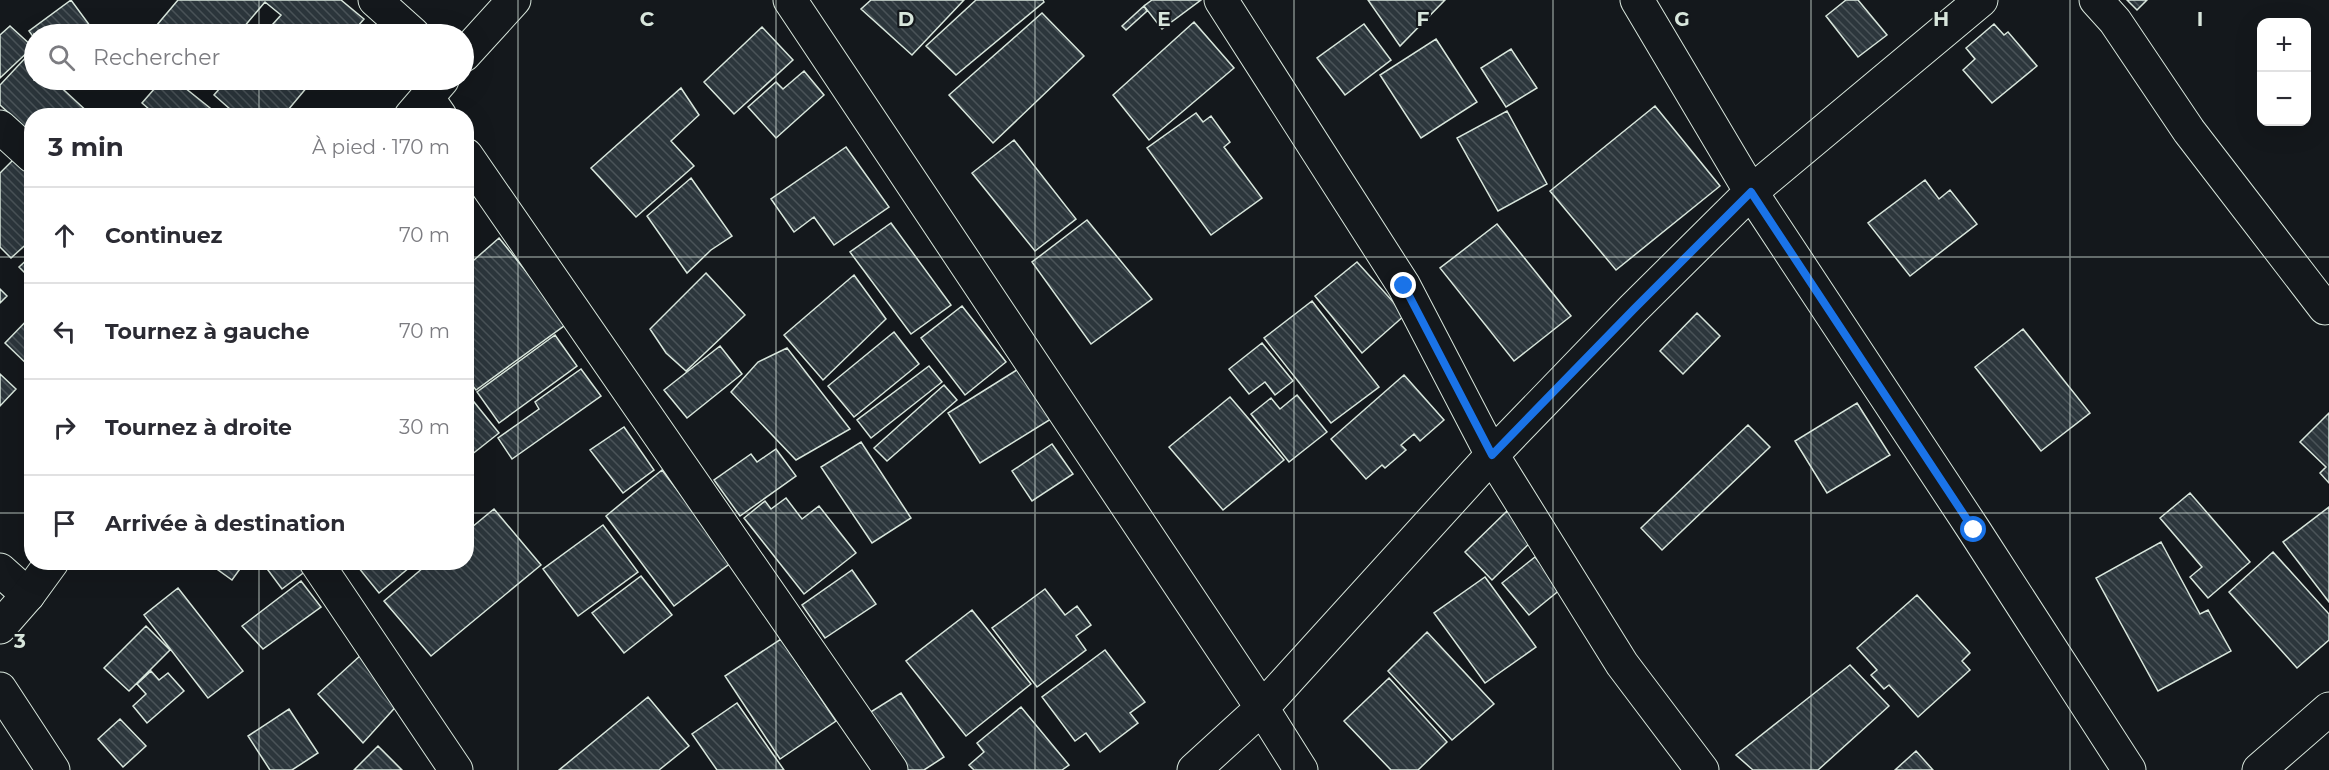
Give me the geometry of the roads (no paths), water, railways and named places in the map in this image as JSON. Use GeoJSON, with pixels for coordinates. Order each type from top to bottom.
{"type":"FeatureCollection","features":[{"type":"Feature","properties":{"kind":"main road"},"geometry":{"type":"LineString","coordinates":[[375,0],[402,24]]}},
{"type":"Feature","properties":{"kind":"main road"},"geometry":{"type":"LineString","coordinates":[[474,44],[514,0]]}},
{"type":"Feature","properties":{"kind":"main road"},"geometry":{"type":"LineString","coordinates":[[790,0],[1262,708],[1300,770]]}},
{"type":"Feature","properties":{"kind":"main road"},"geometry":{"type":"LineString","coordinates":[[1221,0],[1404,286],[1492,455],[1622,664],[1702,770]]}},
{"type":"Feature","properties":{"kind":"main road"},"geometry":{"type":"LineString","coordinates":[[1637,0],[1751,192],[2129,770]]}},
{"type":"Feature","properties":{"kind":"main road"},"geometry":{"type":"LineString","coordinates":[[1194,770],[1262,708],[1492,455],[1751,192],[1981,0]]}},
{"type":"Feature","properties":{"kind":"main road"},"geometry":{"type":"LineString","coordinates":[[2096,0],[2115,21],[2189,131],[2325,308]]}},
{"type":"Feature","properties":{"kind":"main road"},"geometry":{"type":"LineString","coordinates":[[0,127],[24,149]]}},
{"type":"Feature","properties":{"kind":"main road"},"geometry":{"type":"LineString","coordinates":[[474,166],[891,770]]}},
{"type":"Feature","properties":{"kind":"main road"},"geometry":{"type":"LineString","coordinates":[[0,570],[28,595]]}},
{"type":"Feature","properties":{"kind":"main road"},"geometry":{"type":"LineString","coordinates":[[0,627],[46,570]]}},
{"type":"Feature","properties":{"kind":"main road"},"geometry":{"type":"LineString","coordinates":[[321,570],[456,770]]}},
{"type":"Feature","properties":{"kind":"main road"},"geometry":{"type":"LineString","coordinates":[[0,689],[53,770]]}},
{"type":"Feature","properties":{"kind":"main road"},"geometry":{"type":"LineString","coordinates":[[2259,770],[2329,709]]}}]}
